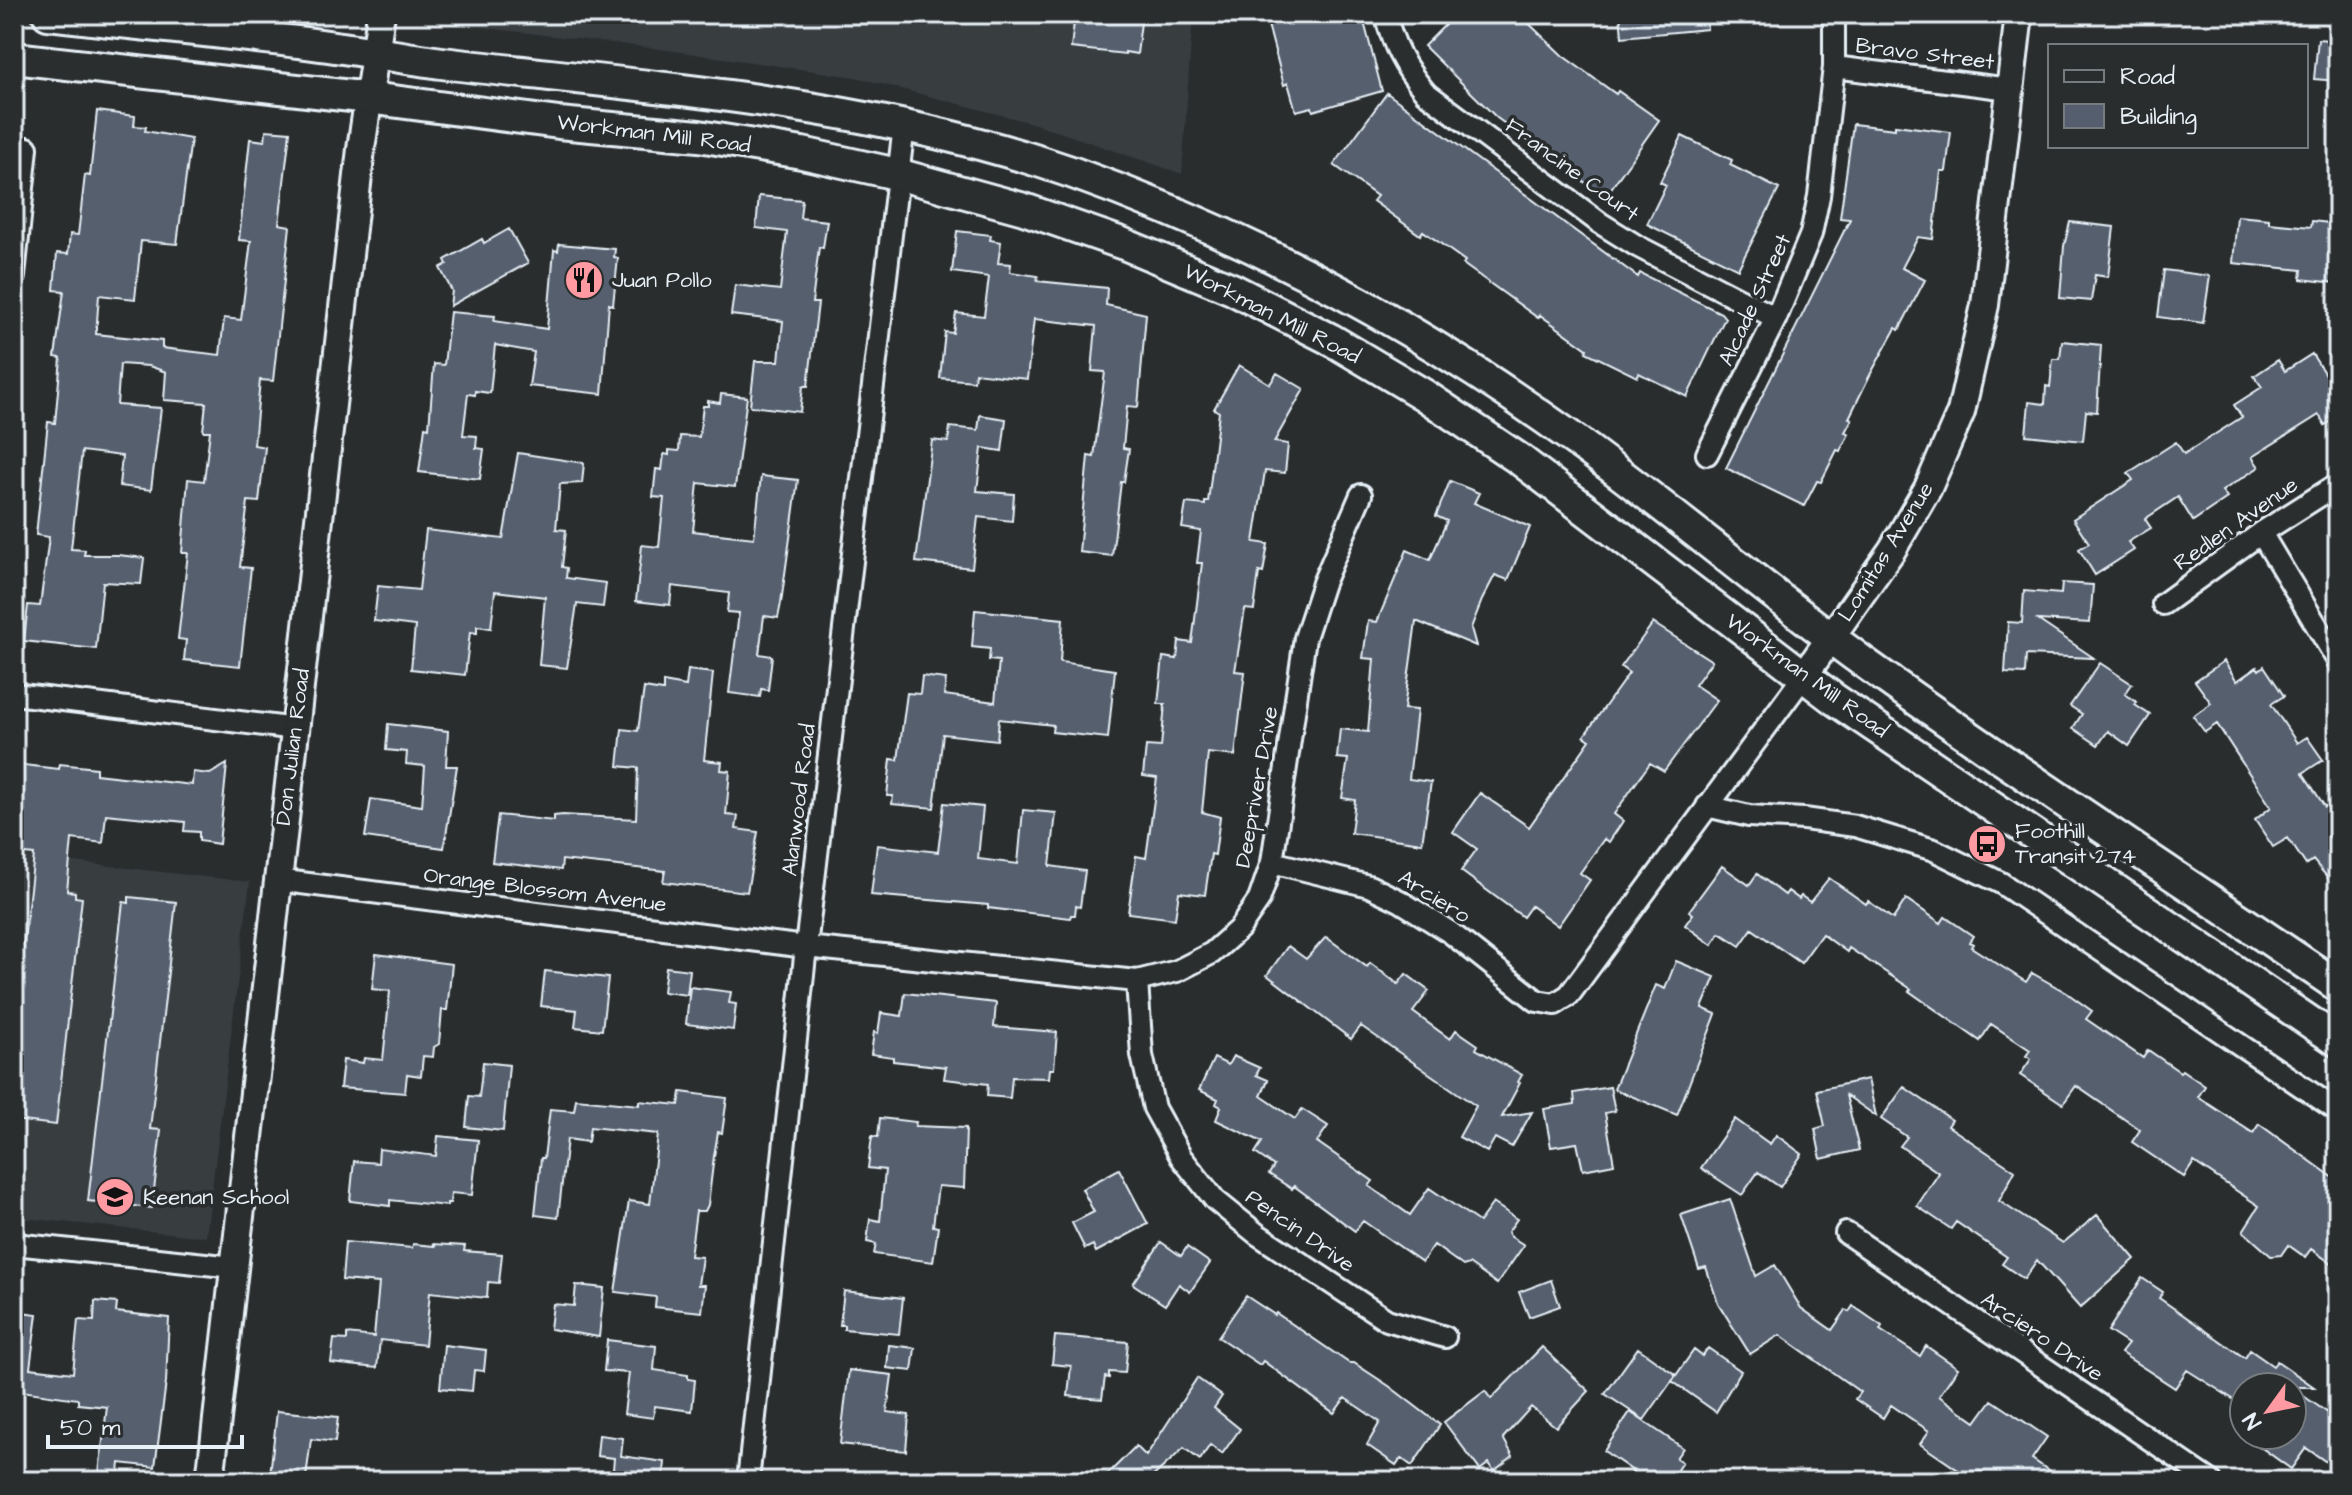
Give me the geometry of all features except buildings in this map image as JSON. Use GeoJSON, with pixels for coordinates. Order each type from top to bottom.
{"type":"FeatureCollection","features":[{"type":"Feature","properties":{"kind":"main road","name":"Workman Mill Road"},"geometry":{"type":"LineString","coordinates":[[48,14],[801,105],[904,126],[1053,167],[1136,197],[1286,264],[1387,317],[1567,434],[1831,637],[2338,986]]}},
{"type":"Feature","properties":{"kind":"main road","name":"Workman Mill Road"},"geometry":{"type":"LineString","coordinates":[[14,58],[559,123],[699,136],[802,153],[897,174],[1024,209],[1124,244],[1232,289],[1330,339],[1424,395],[1519,459],[1803,677],[2338,1041]]}},
{"type":"Feature","properties":{"kind":"street","name":"Don Julian Road"},"geometry":{"type":"LineString","coordinates":[[210,1481],[277,880],[381,14]]}},
{"type":"Feature","properties":{"kind":"street","name":"Francine Court"},"geometry":{"type":"LineString","coordinates":[[1385,14],[1395,48],[1408,72],[1425,92],[1600,223],[1637,246],[1776,318]]}},
{"type":"Feature","properties":{"kind":"street","name":"Alcade Street"},"geometry":{"type":"LineString","coordinates":[[1707,454],[1776,318],[1811,234],[1819,196],[1834,67],[1834,14]]}},
{"type":"Feature","properties":{"kind":"street","name":"Lomitas Avenue"},"geometry":{"type":"LineString","coordinates":[[1555,1004],[1569,995],[1803,677],[1892,550],[1928,488],[1961,412],[1985,305],[2019,14]]}},
{"type":"Feature","properties":{"kind":"street","name":"Bravo Street"},"geometry":{"type":"LineString","coordinates":[[1834,67],[2010,89]]}},
{"type":"Feature","properties":{"kind":"street","name":"Alanwood Road"},"geometry":{"type":"LineString","coordinates":[[748,1481],[806,947],[904,126]]}},
{"type":"Feature","properties":{"kind":"street"},"geometry":{"type":"LineString","coordinates":[[14,276],[27,148]]}},
{"type":"Feature","properties":{"kind":"street","name":"Redlen Avenue"},"geometry":{"type":"LineString","coordinates":[[2163,604],[2261,533],[2338,484]]}},
{"type":"Feature","properties":{"kind":"street","name":"Deepriver Drive"},"geometry":{"type":"LineString","coordinates":[[806,947],[1137,981],[1177,971],[1212,953],[1239,929],[1259,900],[1272,862],[1305,638],[1323,583],[1361,495]]}},
{"type":"Feature","properties":{"kind":"street"},"geometry":{"type":"LineString","coordinates":[[2261,533],[2338,661]]}},
{"type":"Feature","properties":{"kind":"street"},"geometry":{"type":"LineString","coordinates":[[14,694],[296,729]]}},
{"type":"Feature","properties":{"kind":"street"},"geometry":{"type":"LineString","coordinates":[[1707,806],[1749,816],[1855,826],[1934,850],[2001,883],[2338,1111]]}},
{"type":"Feature","properties":{"kind":"street","name":"Arciero"},"geometry":{"type":"LineString","coordinates":[[1272,862],[1369,886],[1400,901],[1451,933],[1537,1001],[1555,1004]]}},
{"type":"Feature","properties":{"kind":"street","name":"Orange Blossom Avenue"},"geometry":{"type":"LineString","coordinates":[[277,880],[806,947]]}},
{"type":"Feature","properties":{"kind":"street","name":"Pencin Drive"},"geometry":{"type":"LineString","coordinates":[[1137,981],[1142,1055],[1154,1108],[1181,1157],[1215,1200],[1257,1234],[1387,1320],[1445,1337]]}},
{"type":"Feature","properties":{"kind":"street","name":"Arciero Drive"},"geometry":{"type":"LineString","coordinates":[[1846,1233],[2211,1481]]}},
{"type":"Feature","properties":{"kind":"street"},"geometry":{"type":"LineString","coordinates":[[14,1244],[234,1267]]}},
{"type":"Feature","properties":{"kind":"shaded area"},"geometry":{"type":"Polygon","coordinates":[[[439,14],[1193,14],[1182,174],[1039,125],[855,77],[453,24],[439,14]]]}},
{"type":"Feature","properties":{"kind":"shaded area"},"geometry":{"type":"Polygon","coordinates":[[[14,855],[250,882],[206,1237],[14,1217],[14,855]]]}},
{"type":"Feature","properties":{"kind":"place","name":"Juan Pollo"},"geometry":{"type":"Point","coordinates":[584,280]}},
{"type":"Feature","properties":{"kind":"place","name":"Foothill Transit 274"},"geometry":{"type":"Point","coordinates":[1987,844]}},
{"type":"Feature","properties":{"kind":"place","name":"Keenan School"},"geometry":{"type":"Point","coordinates":[115,1197]}}]}
